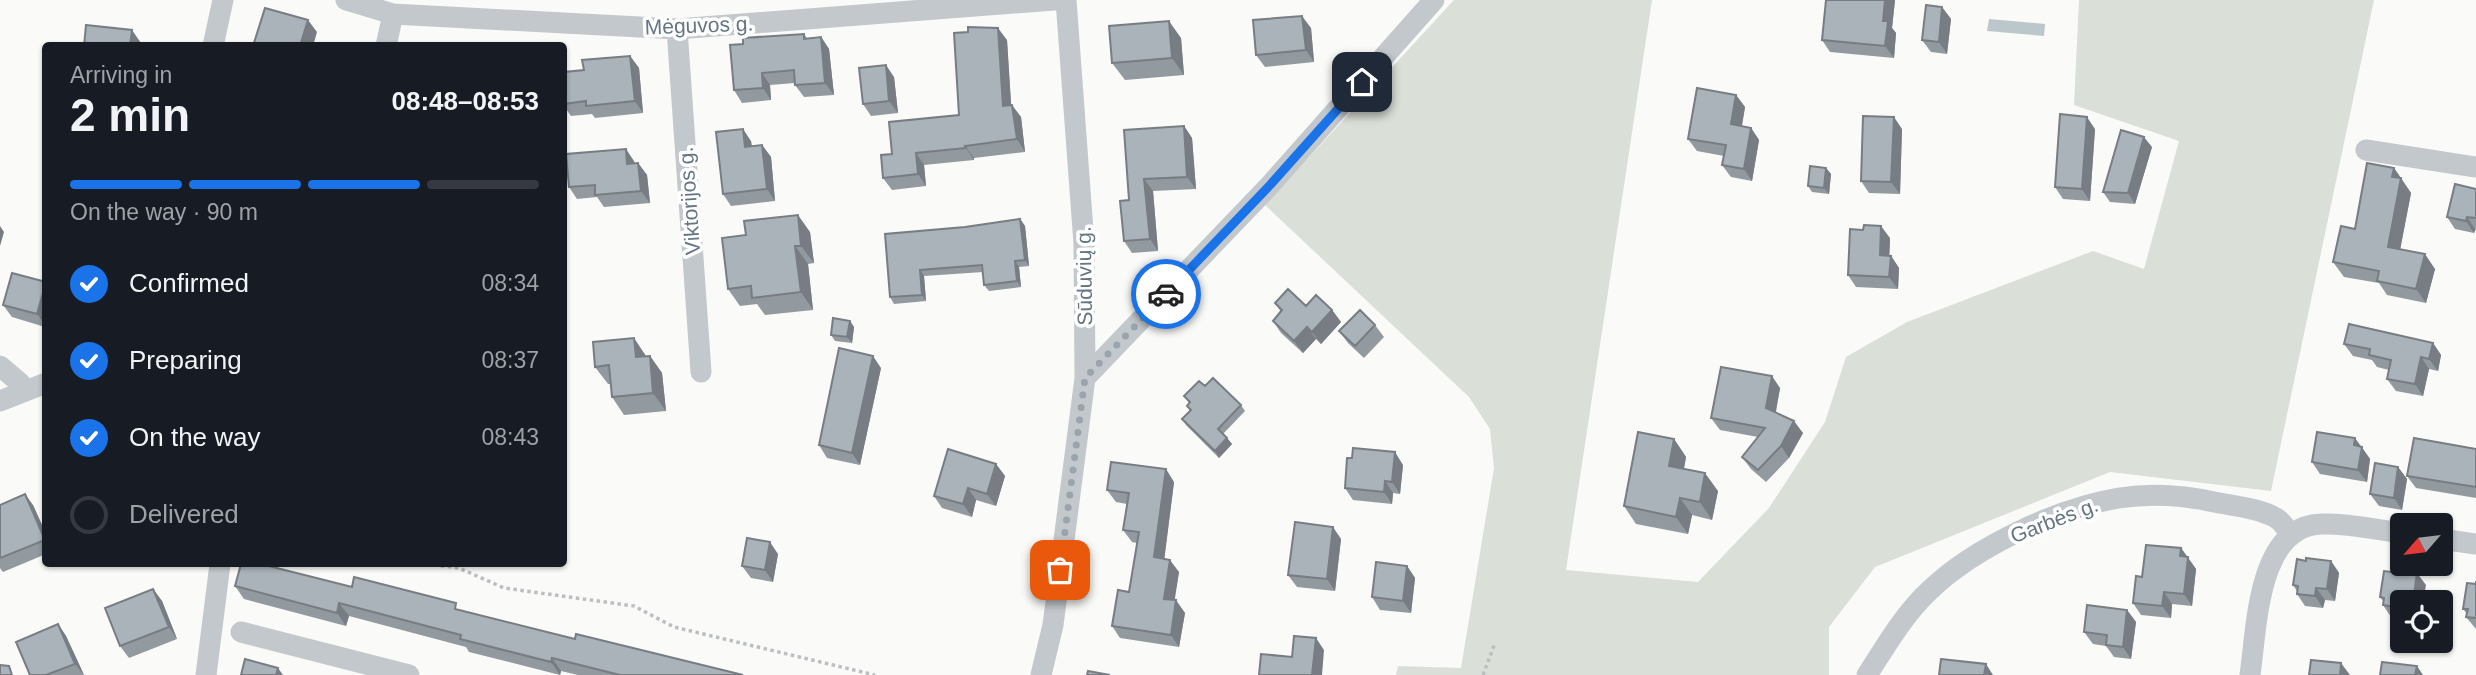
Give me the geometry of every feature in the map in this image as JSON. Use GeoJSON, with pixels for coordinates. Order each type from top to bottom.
{"type":"FeatureCollection","features":[{"type":"Feature","properties":{"kind":"street"},"geometry":{"type":"LineString","coordinates":[[214,42],[223,0]]}},
{"type":"Feature","properties":{"kind":"street","name":"Mėguvos g."},"geometry":{"type":"LineString","coordinates":[[346,0],[393,14],[677,29],[1054,0]]}},
{"type":"Feature","properties":{"kind":"street","name":"Sūduvių g."},"geometry":{"type":"LineString","coordinates":[[1041,675],[1053,625],[1085,378],[1084,244],[1066,0]]}},
{"type":"Feature","properties":{"kind":"street"},"geometry":{"type":"LineString","coordinates":[[1085,378],[1271,184],[1434,0]]}},
{"type":"Feature","properties":{"kind":"street"},"geometry":{"type":"LineString","coordinates":[[387,42],[393,14]]}},
{"type":"Feature","properties":{"kind":"street","name":"Viktorijos g."},"geometry":{"type":"LineString","coordinates":[[677,29],[701,372]]}},
{"type":"Feature","properties":{"kind":"street"},"geometry":{"type":"LineString","coordinates":[[2366,150],[2476,167]]}},
{"type":"Feature","properties":{"kind":"street"},"geometry":{"type":"LineString","coordinates":[[0,366],[20,383],[25,391]]}},
{"type":"Feature","properties":{"kind":"street"},"geometry":{"type":"LineString","coordinates":[[0,401],[42,385]]}},
{"type":"Feature","properties":{"kind":"street","name":"Garbės g."},"geometry":{"type":"LineString","coordinates":[[1867,675],[1897,628],[1930,590],[1951,573],[2010,536],[2089,504],[2150,495],[2192,497],[2277,518],[2291,533]]}},
{"type":"Feature","properties":{"kind":"street"},"geometry":{"type":"LineString","coordinates":[[2250,675],[2265,579],[2279,545],[2291,533],[2307,526],[2321,524],[2390,532]]}},
{"type":"Feature","properties":{"kind":"street"},"geometry":{"type":"LineString","coordinates":[[2454,541],[2476,544]]}},
{"type":"Feature","properties":{"kind":"street"},"geometry":{"type":"LineString","coordinates":[[206,675],[220,567]]}},
{"type":"Feature","properties":{"kind":"street"},"geometry":{"type":"LineString","coordinates":[[241,632],[409,675]]}},
{"type":"Feature","properties":{"kind":"path"},"geometry":{"type":"LineString","coordinates":[[451,567],[504,588],[553,597],[634,606],[674,627],[875,675]]}},
{"type":"Feature","properties":{"kind":"path"},"geometry":{"type":"LineString","coordinates":[[1483,675],[1494,643]]}},
{"type":"Feature","properties":{"kind":"shaded area"},"geometry":{"type":"Polygon","coordinates":[[[1454,0],[1652,0],[1566,570],[1698,582],[1769,508],[1825,422],[1846,357],[1907,322],[2093,251],[2144,269],[2179,141],[2074,105],[2079,0],[2374,0],[2271,491],[2110,472],[1875,567],[1829,627],[1829,675],[1396,675],[1398,666],[1461,668],[1494,468],[1490,429],[1469,397],[1265,205],[1454,0]]]}},
{"type":"Feature","properties":{"kind":"shaded area"},"geometry":{"type":"Polygon","coordinates":[[[1989,19],[2045,24],[2044,36],[1987,31],[1989,19]]]}},
{"type":"Feature","properties":{"kind":"building"},"geometry":{"type":"Polygon","coordinates":[[[1826,0],[1885,0],[1883,21],[1888,21],[1885,46],[1822,40],[1826,0]]]}},
{"type":"Feature","properties":{"kind":"building"},"geometry":{"type":"Polygon","coordinates":[[[1926,5],[1942,7],[1939,42],[1922,40],[1926,5]]]}},
{"type":"Feature","properties":{"kind":"building"},"geometry":{"type":"Polygon","coordinates":[[[265,8],[308,20],[301,42],[254,42],[265,8]]]}},
{"type":"Feature","properties":{"kind":"building"},"geometry":{"type":"Polygon","coordinates":[[[1302,16],[1306,50],[1256,55],[1253,20],[1302,16]]]}},
{"type":"Feature","properties":{"kind":"building"},"geometry":{"type":"Polygon","coordinates":[[[1169,21],[1172,58],[1112,63],[1109,26],[1169,21]]]}},
{"type":"Feature","properties":{"kind":"building"},"geometry":{"type":"Polygon","coordinates":[[[86,25],[132,30],[130,42],[84,42],[86,25]]]}},
{"type":"Feature","properties":{"kind":"building"},"geometry":{"type":"Polygon","coordinates":[[[968,27],[998,28],[1003,106],[1012,105],[1017,139],[916,153],[918,174],[883,178],[881,155],[892,154],[889,122],[959,115],[954,33],[968,32],[968,27]]]}},
{"type":"Feature","properties":{"kind":"building"},"geometry":{"type":"Polygon","coordinates":[[[804,34],[804,39],[821,37],[825,83],[795,85],[794,70],[762,73],[763,88],[734,90],[730,45],[743,44],[743,38],[804,34]]]}},
{"type":"Feature","properties":{"kind":"building"},"geometry":{"type":"Polygon","coordinates":[[[630,56],[635,101],[586,106],[586,101],[567,104],[567,72],[584,70],[582,60],[630,56]]]}},
{"type":"Feature","properties":{"kind":"building"},"geometry":{"type":"Polygon","coordinates":[[[886,65],[889,101],[863,104],[859,68],[886,65]]]}},
{"type":"Feature","properties":{"kind":"building"},"geometry":{"type":"Polygon","coordinates":[[[1697,88],[1736,95],[1731,124],[1751,128],[1744,169],[1722,165],[1726,145],[1688,139],[1697,88]]]}},
{"type":"Feature","properties":{"kind":"building"},"geometry":{"type":"Polygon","coordinates":[[[2060,114],[2087,117],[2082,189],[2055,187],[2060,114]]]}},
{"type":"Feature","properties":{"kind":"building"},"geometry":{"type":"Polygon","coordinates":[[[1863,116],[1894,117],[1891,182],[1861,181],[1863,116]]]}},
{"type":"Feature","properties":{"kind":"building"},"geometry":{"type":"Polygon","coordinates":[[[1184,126],[1187,177],[1144,179],[1150,239],[1124,241],[1120,201],[1129,200],[1124,130],[1184,126]]]}},
{"type":"Feature","properties":{"kind":"building"},"geometry":{"type":"Polygon","coordinates":[[[743,129],[745,147],[762,145],[767,189],[723,194],[716,132],[743,129]]]}},
{"type":"Feature","properties":{"kind":"building"},"geometry":{"type":"Polygon","coordinates":[[[2121,130],[2144,137],[2128,193],[2103,192],[2121,130]]]}},
{"type":"Feature","properties":{"kind":"building"},"geometry":{"type":"Polygon","coordinates":[[[626,149],[627,164],[638,163],[641,191],[595,195],[595,185],[569,187],[567,154],[626,149]]]}},
{"type":"Feature","properties":{"kind":"building"},"geometry":{"type":"Polygon","coordinates":[[[2367,163],[2394,168],[2392,177],[2401,178],[2388,247],[2425,254],[2416,289],[2377,281],[2379,271],[2333,262],[2341,226],[2355,229],[2367,163]]]}},
{"type":"Feature","properties":{"kind":"building"},"geometry":{"type":"Polygon","coordinates":[[[1810,166],[1826,168],[1824,188],[1808,186],[1810,166]]]}},
{"type":"Feature","properties":{"kind":"building"},"geometry":{"type":"Polygon","coordinates":[[[2455,184],[2476,189],[2476,218],[2467,217],[2466,221],[2447,217],[2455,184]]]}},
{"type":"Feature","properties":{"kind":"building"},"geometry":{"type":"Polygon","coordinates":[[[798,215],[801,246],[795,246],[801,292],[752,298],[751,286],[728,289],[722,238],[746,235],[744,221],[798,215]]]}},
{"type":"Feature","properties":{"kind":"building"},"geometry":{"type":"Polygon","coordinates":[[[1020,219],[1025,260],[1015,261],[1017,281],[984,285],[982,265],[920,270],[922,295],[890,297],[885,234],[1020,219]]]}},
{"type":"Feature","properties":{"kind":"building"},"geometry":{"type":"Polygon","coordinates":[[[1864,225],[1881,226],[1880,255],[1891,256],[1889,277],[1848,275],[1850,229],[1863,230],[1864,225]]]}},
{"type":"Feature","properties":{"kind":"building"},"geometry":{"type":"Polygon","coordinates":[[[12,273],[42,281],[42,296],[37,314],[3,305],[12,273]]]}},
{"type":"Feature","properties":{"kind":"building"},"geometry":{"type":"Polygon","coordinates":[[[1288,289],[1306,306],[1316,295],[1332,310],[1312,332],[1307,327],[1294,341],[1273,321],[1282,310],[1275,303],[1288,289]]]}},
{"type":"Feature","properties":{"kind":"building"},"geometry":{"type":"Polygon","coordinates":[[[1360,310],[1375,325],[1355,346],[1339,331],[1360,310]]]}},
{"type":"Feature","properties":{"kind":"building"},"geometry":{"type":"Polygon","coordinates":[[[833,318],[850,321],[847,337],[831,335],[833,318]]]}},
{"type":"Feature","properties":{"kind":"building"},"geometry":{"type":"Polygon","coordinates":[[[2349,324],[2433,343],[2429,359],[2421,357],[2415,384],[2387,379],[2391,360],[2369,355],[2370,349],[2344,344],[2349,324]]]}},
{"type":"Feature","properties":{"kind":"building"},"geometry":{"type":"Polygon","coordinates":[[[634,338],[636,357],[650,356],[653,393],[612,397],[609,365],[595,367],[593,342],[634,338]]]}},
{"type":"Feature","properties":{"kind":"building"},"geometry":{"type":"Polygon","coordinates":[[[839,348],[873,356],[852,453],[819,445],[839,348]]]}},
{"type":"Feature","properties":{"kind":"building"},"geometry":{"type":"Polygon","coordinates":[[[1721,367],[1772,376],[1766,408],[1794,421],[1781,446],[1758,470],[1742,457],[1765,428],[1711,418],[1721,367]]]}},
{"type":"Feature","properties":{"kind":"building"},"geometry":{"type":"Polygon","coordinates":[[[1213,378],[1241,405],[1218,429],[1227,438],[1215,451],[1182,419],[1191,410],[1187,406],[1190,402],[1184,396],[1199,381],[1205,386],[1213,378]]]}},
{"type":"Feature","properties":{"kind":"building"},"geometry":{"type":"Polygon","coordinates":[[[1638,432],[1674,439],[1669,466],[1705,473],[1700,502],[1680,498],[1676,517],[1624,506],[1638,432]]]}},
{"type":"Feature","properties":{"kind":"building"},"geometry":{"type":"Polygon","coordinates":[[[2317,432],[2355,438],[2354,445],[2362,447],[2358,470],[2312,462],[2317,432]]]}},
{"type":"Feature","properties":{"kind":"building"},"geometry":{"type":"Polygon","coordinates":[[[2414,438],[2476,449],[2476,487],[2407,476],[2414,438]]]}},
{"type":"Feature","properties":{"kind":"building"},"geometry":{"type":"Polygon","coordinates":[[[1353,448],[1395,452],[1392,482],[1385,481],[1384,492],[1345,488],[1347,458],[1352,458],[1353,448]]]}},
{"type":"Feature","properties":{"kind":"building"},"geometry":{"type":"Polygon","coordinates":[[[948,449],[996,464],[987,494],[968,488],[963,504],[934,496],[948,449]]]}},
{"type":"Feature","properties":{"kind":"building"},"geometry":{"type":"Polygon","coordinates":[[[1111,462],[1166,469],[1154,557],[1170,560],[1164,599],[1176,600],[1171,635],[1112,626],[1118,590],[1129,592],[1139,532],[1123,530],[1129,493],[1107,490],[1111,462]]]}},
{"type":"Feature","properties":{"kind":"building"},"geometry":{"type":"Polygon","coordinates":[[[2375,463],[2398,467],[2394,498],[2370,494],[2375,463]]]}},
{"type":"Feature","properties":{"kind":"building"},"geometry":{"type":"Polygon","coordinates":[[[25,494],[42,533],[42,541],[0,558],[0,505],[25,494]]]}},
{"type":"Feature","properties":{"kind":"building"},"geometry":{"type":"Polygon","coordinates":[[[1295,522],[1333,527],[1327,579],[1288,575],[1295,522]]]}},
{"type":"Feature","properties":{"kind":"building"},"geometry":{"type":"Polygon","coordinates":[[[747,538],[770,542],[765,570],[742,566],[747,538]]]}},
{"type":"Feature","properties":{"kind":"building"},"geometry":{"type":"Polygon","coordinates":[[[2146,545],[2181,548],[2180,556],[2188,557],[2184,594],[2164,592],[2162,606],[2133,603],[2136,576],[2142,577],[2146,545]]]}},
{"type":"Feature","properties":{"kind":"building"},"geometry":{"type":"Polygon","coordinates":[[[2306,558],[2331,561],[2327,589],[2316,588],[2315,596],[2297,594],[2298,586],[2293,585],[2297,559],[2306,561],[2306,558]]]}},
{"type":"Feature","properties":{"kind":"building"},"geometry":{"type":"Polygon","coordinates":[[[1376,562],[1407,566],[1403,601],[1372,597],[1376,562]]]}},
{"type":"Feature","properties":{"kind":"building"},"geometry":{"type":"Polygon","coordinates":[[[240,567],[273,567],[352,587],[354,577],[456,603],[455,609],[575,639],[576,634],[743,675],[620,675],[552,658],[551,662],[460,639],[461,635],[339,603],[337,613],[235,586],[240,567]]]}},
{"type":"Feature","properties":{"kind":"building"},"geometry":{"type":"Polygon","coordinates":[[[2384,571],[2390,572],[2390,576],[2417,576],[2415,590],[2390,590],[2390,606],[2383,605],[2384,598],[2380,597],[2384,571]]]}},
{"type":"Feature","properties":{"kind":"building"},"geometry":{"type":"Polygon","coordinates":[[[2467,583],[2476,584],[2476,618],[2466,617],[2468,609],[2463,609],[2467,583]]]}},
{"type":"Feature","properties":{"kind":"building"},"geometry":{"type":"Polygon","coordinates":[[[153,589],[169,627],[120,646],[105,608],[153,589]]]}},
{"type":"Feature","properties":{"kind":"building"},"geometry":{"type":"Polygon","coordinates":[[[2087,605],[2127,610],[2123,647],[2106,645],[2107,635],[2084,632],[2087,605]]]}},
{"type":"Feature","properties":{"kind":"building"},"geometry":{"type":"Polygon","coordinates":[[[58,624],[75,664],[46,675],[30,675],[16,642],[58,624]]]}},
{"type":"Feature","properties":{"kind":"building"},"geometry":{"type":"Polygon","coordinates":[[[1294,636],[1316,638],[1312,675],[1259,675],[1261,654],[1292,657],[1294,636]]]}},
{"type":"Feature","properties":{"kind":"building"},"geometry":{"type":"Polygon","coordinates":[[[245,659],[278,668],[276,675],[241,675],[245,659]]]}},
{"type":"Feature","properties":{"kind":"building"},"geometry":{"type":"Polygon","coordinates":[[[1941,659],[1986,664],[1984,675],[1939,675],[1941,659]]]}},
{"type":"Feature","properties":{"kind":"building"},"geometry":{"type":"Polygon","coordinates":[[[2311,660],[2341,663],[2340,675],[2309,675],[2311,660]]]}},
{"type":"Feature","properties":{"kind":"building"},"geometry":{"type":"Polygon","coordinates":[[[2382,662],[2417,666],[2415,675],[2380,675],[2382,662]]]}},
{"type":"Feature","properties":{"kind":"building"},"geometry":{"type":"Polygon","coordinates":[[[0,665],[9,666],[12,675],[0,675],[0,665]]]}},
{"type":"Feature","properties":{"kind":"building"},"geometry":{"type":"Polygon","coordinates":[[[1088,671],[1110,675],[1087,675],[1088,671]]]}},
{"type":"Feature","properties":{"kind":"way so far"},"geometry":{"type":"LineString","coordinates":[[1060,570],[1085,378],[1166,294]]}},
{"type":"Feature","properties":{"kind":"route"},"geometry":{"type":"LineString","coordinates":[[1166,294],[1271,184],[1362,82]]}}]}
